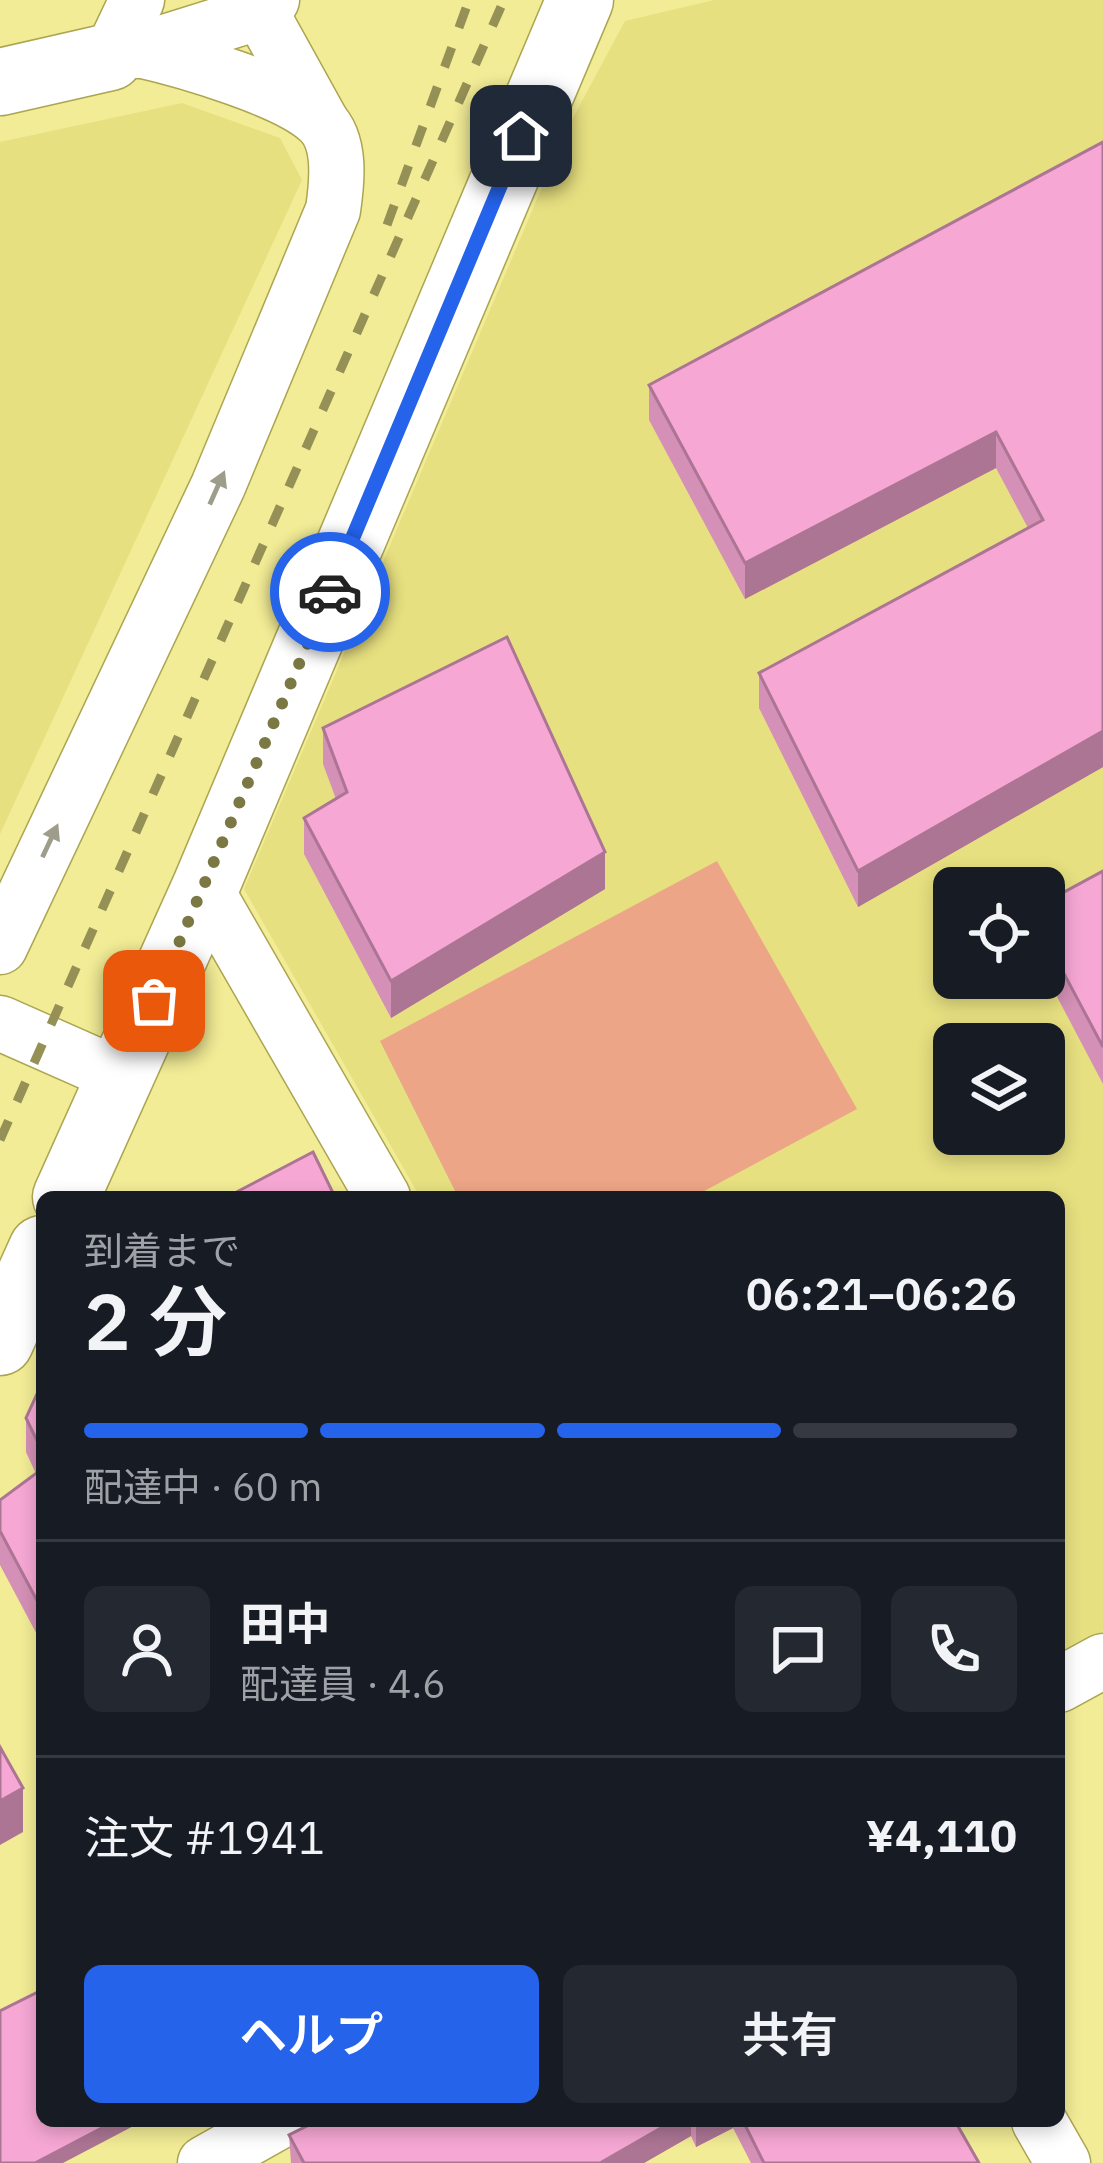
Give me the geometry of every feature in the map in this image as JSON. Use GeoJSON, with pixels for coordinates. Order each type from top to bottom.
{"type":"FeatureCollection","features":[{"type":"Feature","properties":{"kind":"street"},"geometry":{"type":"LineString","coordinates":[[69,1191],[205,888],[580,0]]}},
{"type":"Feature","properties":{"kind":"street"},"geometry":{"type":"LineString","coordinates":[[0,82],[129,36],[264,4],[333,142],[338,179],[333,210],[218,486],[0,947]]}},
{"type":"Feature","properties":{"kind":"street"},"geometry":{"type":"LineString","coordinates":[[129,36],[321,121]]}},
{"type":"Feature","properties":{"kind":"street"},"geometry":{"type":"LineString","coordinates":[[205,888],[380,1191]]}},
{"type":"Feature","properties":{"kind":"street"},"geometry":{"type":"LineString","coordinates":[[0,1022],[120,1076]]}},
{"type":"Feature","properties":{"kind":"street"},"geometry":{"type":"LineString","coordinates":[[0,1342],[36,1262]]}},
{"type":"Feature","properties":{"kind":"street"},"geometry":{"type":"LineString","coordinates":[[1065,1682],[1103,1661]]}},
{"type":"Feature","properties":{"kind":"street"},"geometry":{"type":"LineString","coordinates":[[205,2163],[269,2127]]}},
{"type":"Feature","properties":{"kind":"street"},"geometry":{"type":"LineString","coordinates":[[1042,2127],[1063,2163]]}},
{"type":"Feature","properties":{"kind":"shaded area"},"geometry":{"type":"Polygon","coordinates":[[[714,0],[1103,0],[1103,1631],[1065,1652],[1065,1191],[417,1191],[244,889],[566,131],[625,21],[714,0]]]}},
{"type":"Feature","properties":{"kind":"shaded area"},"geometry":{"type":"Polygon","coordinates":[[[182,103],[280,138],[302,180],[0,834],[0,142],[182,103]]]}},
{"type":"Feature","properties":{"kind":"shaded area"},"geometry":{"type":"Polygon","coordinates":[[[717,861],[857,1109],[704,1191],[455,1191],[380,1041],[717,861]]]}},
{"type":"Feature","properties":{"kind":"building"},"geometry":{"type":"Polygon","coordinates":[[[1103,142],[1103,731],[858,871],[759,673],[1043,520],[996,432],[745,563],[649,385],[1103,142]]]}},
{"type":"Feature","properties":{"kind":"building"},"geometry":{"type":"Polygon","coordinates":[[[507,637],[605,852],[391,981],[304,818],[347,792],[323,728],[507,637]]]}},
{"type":"Feature","properties":{"kind":"building"},"geometry":{"type":"Polygon","coordinates":[[[1103,871],[1103,1047],[1065,976],[1065,892],[1103,871]]]}},
{"type":"Feature","properties":{"kind":"building"},"geometry":{"type":"Polygon","coordinates":[[[313,1152],[332,1191],[238,1191],[313,1152]]]}},
{"type":"Feature","properties":{"kind":"building"},"geometry":{"type":"Polygon","coordinates":[[[36,1396],[36,1439],[26,1418],[36,1396]]]}},
{"type":"Feature","properties":{"kind":"building"},"geometry":{"type":"Polygon","coordinates":[[[36,1473],[36,1599],[0,1531],[0,1500],[36,1473]]]}},
{"type":"Feature","properties":{"kind":"building"},"geometry":{"type":"Polygon","coordinates":[[[0,1747],[23,1788],[0,1801],[0,1747]]]}},
{"type":"Feature","properties":{"kind":"building"},"geometry":{"type":"Polygon","coordinates":[[[36,1993],[36,2127],[104,2127],[35,2163],[0,2163],[0,2011],[36,1993]]]}},
{"type":"Feature","properties":{"kind":"building"},"geometry":{"type":"Polygon","coordinates":[[[305,2127],[663,2127],[600,2163],[304,2163],[289,2135],[305,2127]]]}},
{"type":"Feature","properties":{"kind":"building"},"geometry":{"type":"Polygon","coordinates":[[[746,2127],[958,2127],[979,2163],[764,2163],[746,2127]]]}},
{"type":"Feature","properties":{"kind":"railway"},"geometry":{"type":"LineString","coordinates":[[387,225],[469,0]]}},
{"type":"Feature","properties":{"kind":"railway"},"geometry":{"type":"LineString","coordinates":[[0,1140],[504,0]]}},
{"type":"Feature","properties":{"kind":"way so far"},"geometry":{"type":"LineString","coordinates":[[154,1001],[330,592]]}},
{"type":"Feature","properties":{"kind":"route"},"geometry":{"type":"LineString","coordinates":[[330,592],[521,136]]}}]}
